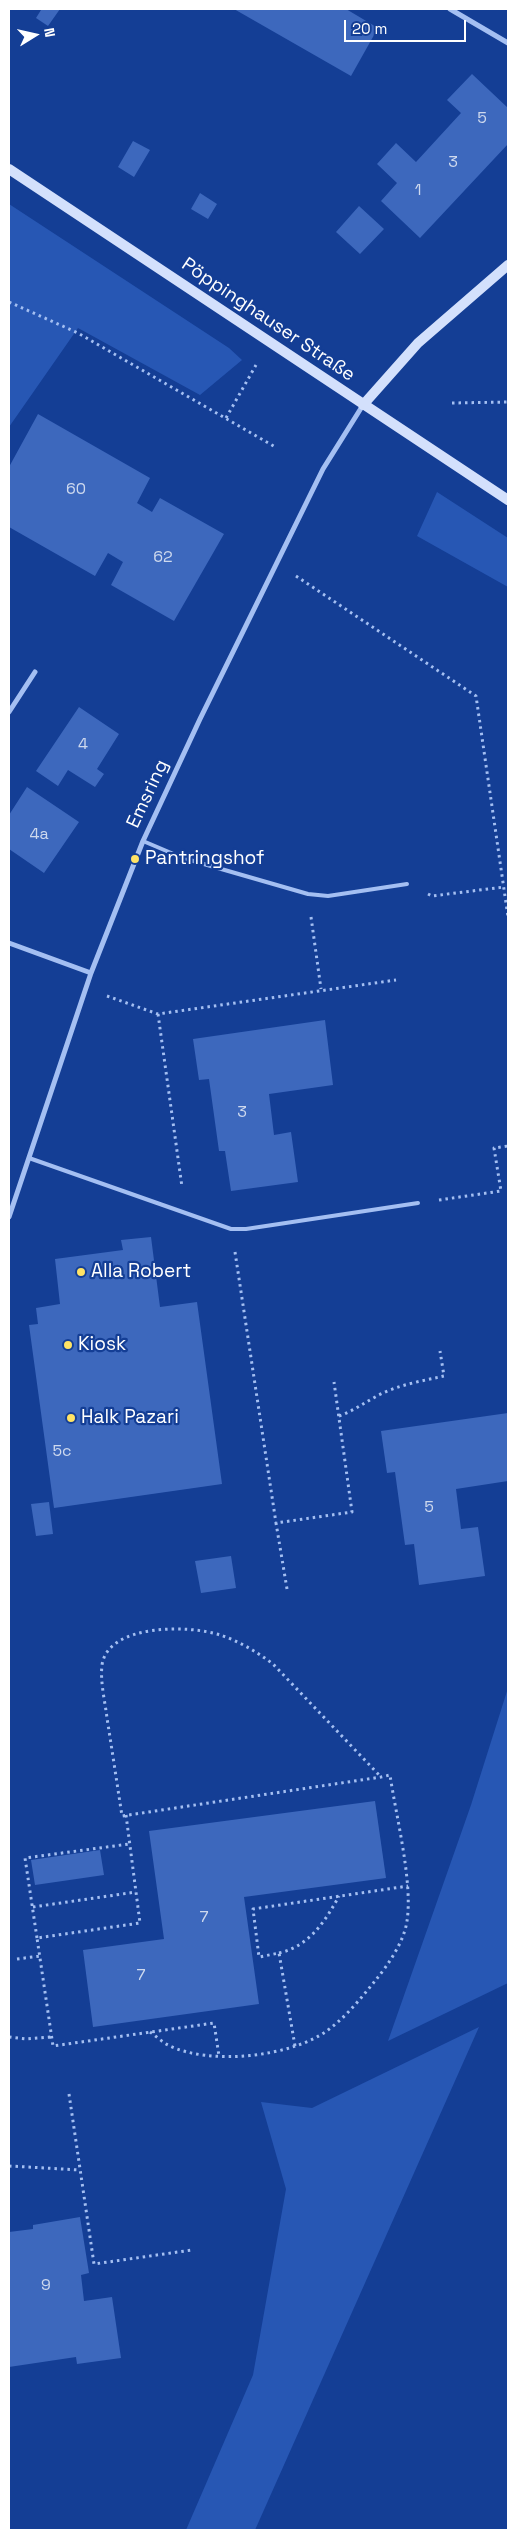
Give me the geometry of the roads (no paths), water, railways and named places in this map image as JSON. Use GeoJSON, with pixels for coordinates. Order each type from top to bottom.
{"type":"FeatureCollection","features":[{"type":"Feature","properties":{"kind":"main road","name":"Pöppinghauser Straße"},"geometry":{"type":"LineString","coordinates":[[9,169],[508,500]]}},
{"type":"Feature","properties":{"kind":"main road"},"geometry":{"type":"LineString","coordinates":[[363,405],[418,343],[508,264]]}},
{"type":"Feature","properties":{"kind":"street"},"geometry":{"type":"LineString","coordinates":[[450,9],[508,43]]}},
{"type":"Feature","properties":{"kind":"street","name":"Emsring"},"geometry":{"type":"LineString","coordinates":[[9,1217],[90,973],[143,841],[323,469],[363,405]]}},
{"type":"Feature","properties":{"kind":"street"},"geometry":{"type":"LineString","coordinates":[[9,712],[35,672]]}},
{"type":"Feature","properties":{"kind":"street"},"geometry":{"type":"LineString","coordinates":[[9,943],[90,973]]}},
{"type":"Feature","properties":{"kind":"lane"},"geometry":{"type":"LineString","coordinates":[[143,841],[184,858],[308,894],[328,896],[407,884]]}},
{"type":"Feature","properties":{"kind":"lane"},"geometry":{"type":"LineString","coordinates":[[29,1158],[231,1229],[246,1229],[418,1203]]}},
{"type":"Feature","properties":{"kind":"place","name":"Pantringshof"},"geometry":{"type":"Point","coordinates":[135,859]}},
{"type":"Feature","properties":{"kind":"place","name":"Alla Robert"},"geometry":{"type":"Point","coordinates":[81,1272]}},
{"type":"Feature","properties":{"kind":"place","name":"Kiosk"},"geometry":{"type":"Point","coordinates":[68,1345]}},
{"type":"Feature","properties":{"kind":"place","name":"Halk Pazari"},"geometry":{"type":"Point","coordinates":[71,1418]}}]}
